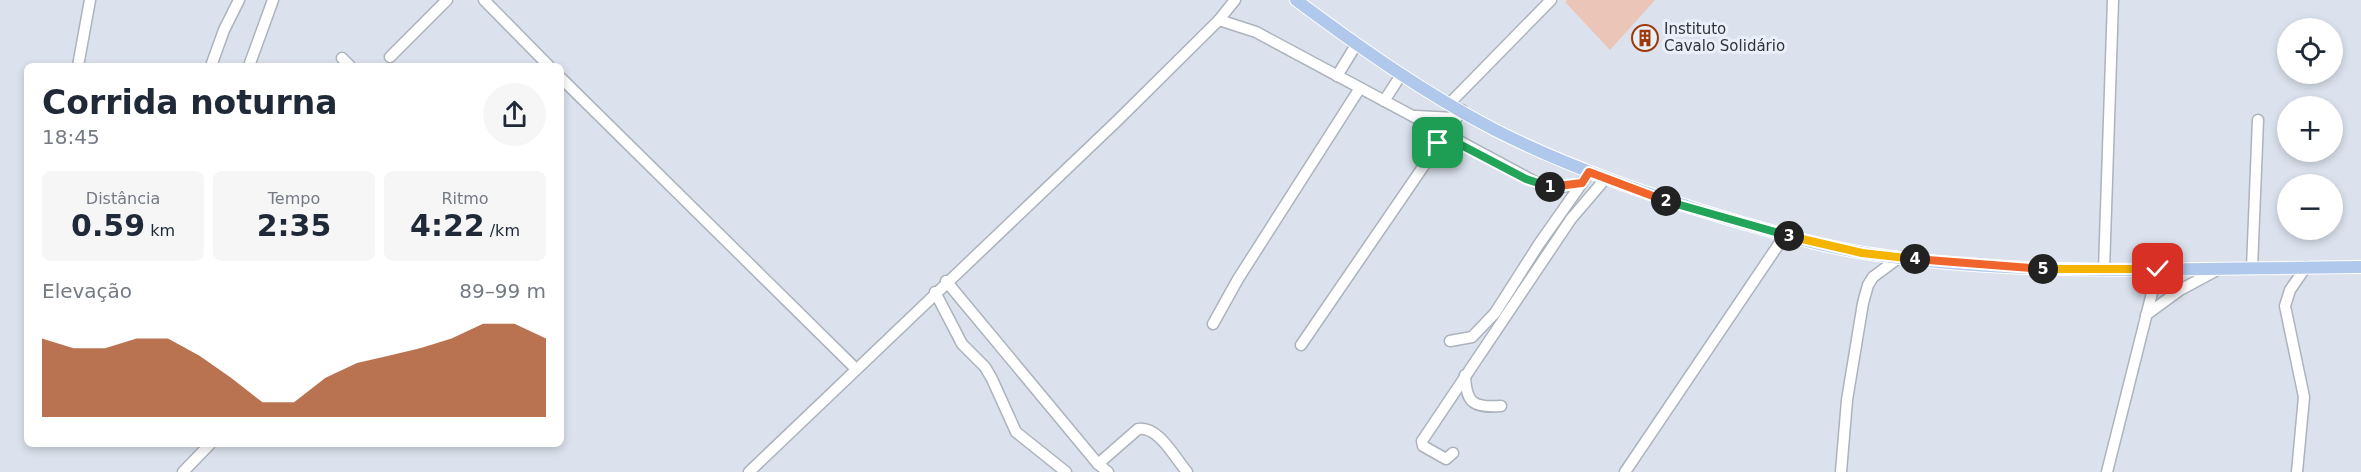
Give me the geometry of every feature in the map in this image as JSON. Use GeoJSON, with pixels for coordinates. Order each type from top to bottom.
{"type":"FeatureCollection","features":[{"type":"Feature","properties":{"kind":"main road"},"geometry":{"type":"LineString","coordinates":[[1296,0],[1356,45],[1449,104],[1459,114],[1589,172],[1659,199],[1785,235],[1862,253],[2049,270],[2361,267]]}},
{"type":"Feature","properties":{"kind":"street"},"geometry":{"type":"LineString","coordinates":[[79,63],[90,0]]}},
{"type":"Feature","properties":{"kind":"street"},"geometry":{"type":"LineString","coordinates":[[212,63],[224,30],[239,0]]}},
{"type":"Feature","properties":{"kind":"street"},"geometry":{"type":"LineString","coordinates":[[250,63],[273,0]]}},
{"type":"Feature","properties":{"kind":"street"},"geometry":{"type":"LineString","coordinates":[[390,57],[447,0]]}},
{"type":"Feature","properties":{"kind":"street"},"geometry":{"type":"LineString","coordinates":[[484,0],[546,63]]}},
{"type":"Feature","properties":{"kind":"street"},"geometry":{"type":"LineString","coordinates":[[749,472],[946,281],[1117,121],[1219,20],[1235,0]]}},
{"type":"Feature","properties":{"kind":"street"},"geometry":{"type":"LineString","coordinates":[[1449,104],[1551,0]]}},
{"type":"Feature","properties":{"kind":"street"},"geometry":{"type":"LineString","coordinates":[[2104,270],[2113,0]]}},
{"type":"Feature","properties":{"kind":"street"},"geometry":{"type":"LineString","coordinates":[[1219,20],[1256,32],[1412,116],[1444,136],[1543,186],[1558,188],[1582,183]]}},
{"type":"Feature","properties":{"kind":"street"},"geometry":{"type":"LineString","coordinates":[[1337,76],[1356,45]]}},
{"type":"Feature","properties":{"kind":"street"},"geometry":{"type":"LineString","coordinates":[[1384,101],[1401,75]]}},
{"type":"Feature","properties":{"kind":"street"},"geometry":{"type":"LineString","coordinates":[[564,82],[856,369]]}},
{"type":"Feature","properties":{"kind":"street"},"geometry":{"type":"LineString","coordinates":[[1213,324],[1238,279],[1360,88]]}},
{"type":"Feature","properties":{"kind":"street"},"geometry":{"type":"LineString","coordinates":[[1412,116],[1459,114]]}},
{"type":"Feature","properties":{"kind":"street"},"geometry":{"type":"LineString","coordinates":[[1301,345],[1459,114]]}},
{"type":"Feature","properties":{"kind":"street"},"geometry":{"type":"LineString","coordinates":[[2252,268],[2258,120]]}},
{"type":"Feature","properties":{"kind":"street"},"geometry":{"type":"LineString","coordinates":[[1449,341],[1472,337],[1495,313],[1589,172]]}},
{"type":"Feature","properties":{"kind":"street"},"geometry":{"type":"LineString","coordinates":[[1453,453],[1446,459],[1423,446],[1422,441],[1571,219],[1606,178]]}},
{"type":"Feature","properties":{"kind":"street"},"geometry":{"type":"LineString","coordinates":[[1625,472],[1785,235]]}},
{"type":"Feature","properties":{"kind":"street"},"geometry":{"type":"LineString","coordinates":[[1841,472],[1847,400],[1865,294],[1873,277],[1900,257]]}},
{"type":"Feature","properties":{"kind":"street"},"geometry":{"type":"LineString","coordinates":[[2297,472],[2304,397],[2285,306],[2290,290],[2306,267]]}},
{"type":"Feature","properties":{"kind":"street"},"geometry":{"type":"LineString","coordinates":[[2146,315],[2180,290],[2220,268]]}},
{"type":"Feature","properties":{"kind":"street"},"geometry":{"type":"LineString","coordinates":[[2107,472],[2158,269]]}},
{"type":"Feature","properties":{"kind":"street"},"geometry":{"type":"LineString","coordinates":[[946,281],[1098,464],[1108,472]]}},
{"type":"Feature","properties":{"kind":"street"},"geometry":{"type":"LineString","coordinates":[[935,292],[962,344],[985,367],[992,379],[1016,432],[1066,472]]}},
{"type":"Feature","properties":{"kind":"street"},"geometry":{"type":"LineString","coordinates":[[1465,375],[1466,393],[1473,404],[1486,407],[1501,406]]}},
{"type":"Feature","properties":{"kind":"street"},"geometry":{"type":"LineString","coordinates":[[1098,464],[1138,429],[1144,428],[1152,431],[1186,472]]}},
{"type":"Feature","properties":{"kind":"street"},"geometry":{"type":"LineString","coordinates":[[183,472],[207,447]]}},
{"type":"Feature","properties":{"kind":"shaded area"},"geometry":{"type":"Polygon","coordinates":[[[1567,0],[1655,0],[1610,50],[1565,2],[1567,0]]]}},
{"type":"Feature","properties":{"kind":"place","name":"Instituto Cavalo Solidário"},"geometry":{"type":"Point","coordinates":[1645,38]}},
{"type":"Feature","properties":{"kind":"route"},"geometry":{"type":"LineString","coordinates":[[1438,143],[1444,136],[1543,186],[1558,188],[1582,183],[1589,172],[1659,199],[1785,235],[1862,253],[2049,270],[2158,269]]}}]}
